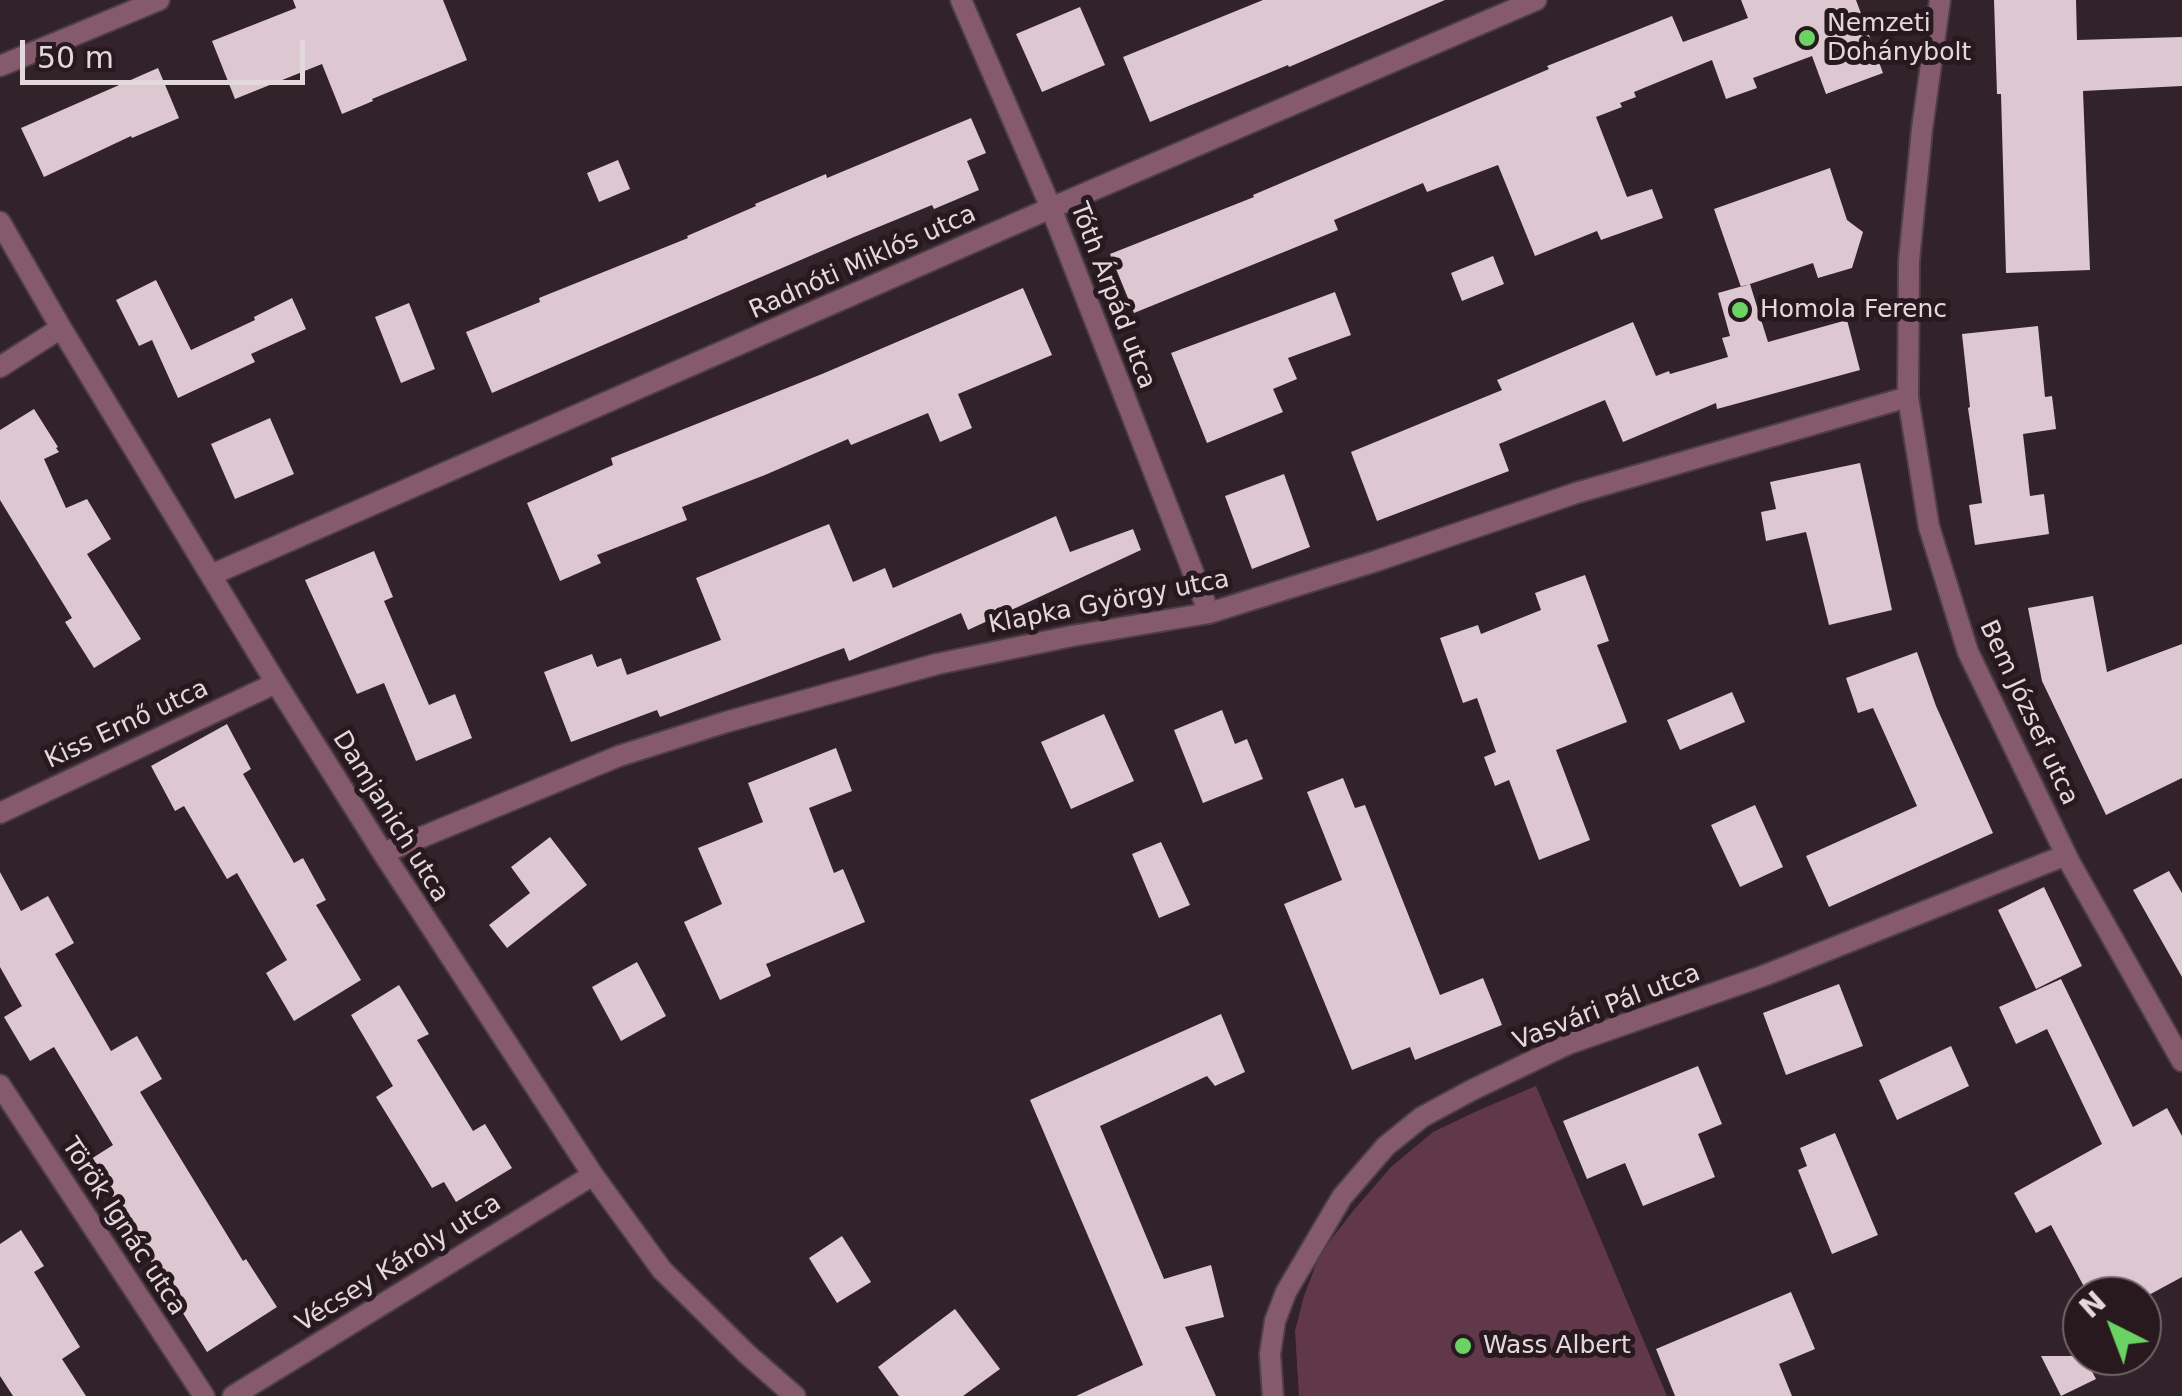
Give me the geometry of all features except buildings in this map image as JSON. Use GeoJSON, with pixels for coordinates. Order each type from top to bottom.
{"type":"FeatureCollection","features":[{"type":"Feature","properties":{"kind":"street"},"geometry":{"type":"LineString","coordinates":[[0,66],[158,0]]}},
{"type":"Feature","properties":{"kind":"street","name":"Tóth Árpád utca"},"geometry":{"type":"LineString","coordinates":[[961,0],[1052,208],[1209,613]]}},
{"type":"Feature","properties":{"kind":"street","name":"Radnóti Miklós utca"},"geometry":{"type":"LineString","coordinates":[[211,576],[1536,0]]}},
{"type":"Feature","properties":{"kind":"street","name":"Bem József utca"},"geometry":{"type":"LineString","coordinates":[[1940,0],[1909,260],[1908,397],[1929,526],[1968,652],[2066,854],[2182,1060]]}},
{"type":"Feature","properties":{"kind":"street","name":"Damjanich utca"},"geometry":{"type":"LineString","coordinates":[[0,222],[276,683],[592,1175],[662,1270],[795,1396]]}},
{"type":"Feature","properties":{"kind":"street"},"geometry":{"type":"LineString","coordinates":[[0,367],[61,328]]}},
{"type":"Feature","properties":{"kind":"street","name":"Klapka György utca"},"geometry":{"type":"LineString","coordinates":[[383,853],[619,756],[760,712],[937,664],[1209,613],[1576,493],[1908,397]]}},
{"type":"Feature","properties":{"kind":"street","name":"Kiss Ernő utca"},"geometry":{"type":"LineString","coordinates":[[0,813],[276,683]]}},
{"type":"Feature","properties":{"kind":"street","name":"Vasvári Pál utca"},"geometry":{"type":"LineString","coordinates":[[1273,1396],[1270,1354],[1275,1322],[1286,1292],[1342,1197],[1386,1146],[1422,1117],[1568,1044],[1764,976],[2066,854]]}},
{"type":"Feature","properties":{"kind":"street","name":"Török Ignác utca"},"geometry":{"type":"LineString","coordinates":[[0,1084],[204,1396]]}},
{"type":"Feature","properties":{"kind":"street","name":"Vécsey Károly utca"},"geometry":{"type":"LineString","coordinates":[[232,1396],[592,1175]]}},
{"type":"Feature","properties":{"kind":"shaded area"},"geometry":{"type":"Polygon","coordinates":[[[1536,1086],[1667,1396],[1299,1396],[1295,1331],[1320,1254],[1391,1167],[1433,1132],[1536,1086]]]}},
{"type":"Feature","properties":{"kind":"place","name":"Nemzeti Dohánybolt"},"geometry":{"type":"Point","coordinates":[1807,38]}},
{"type":"Feature","properties":{"kind":"place","name":"Homola Ferenc"},"geometry":{"type":"Point","coordinates":[1740,310]}},
{"type":"Feature","properties":{"kind":"place","name":"Wass Albert"},"geometry":{"type":"Point","coordinates":[1463,1346]}}]}
